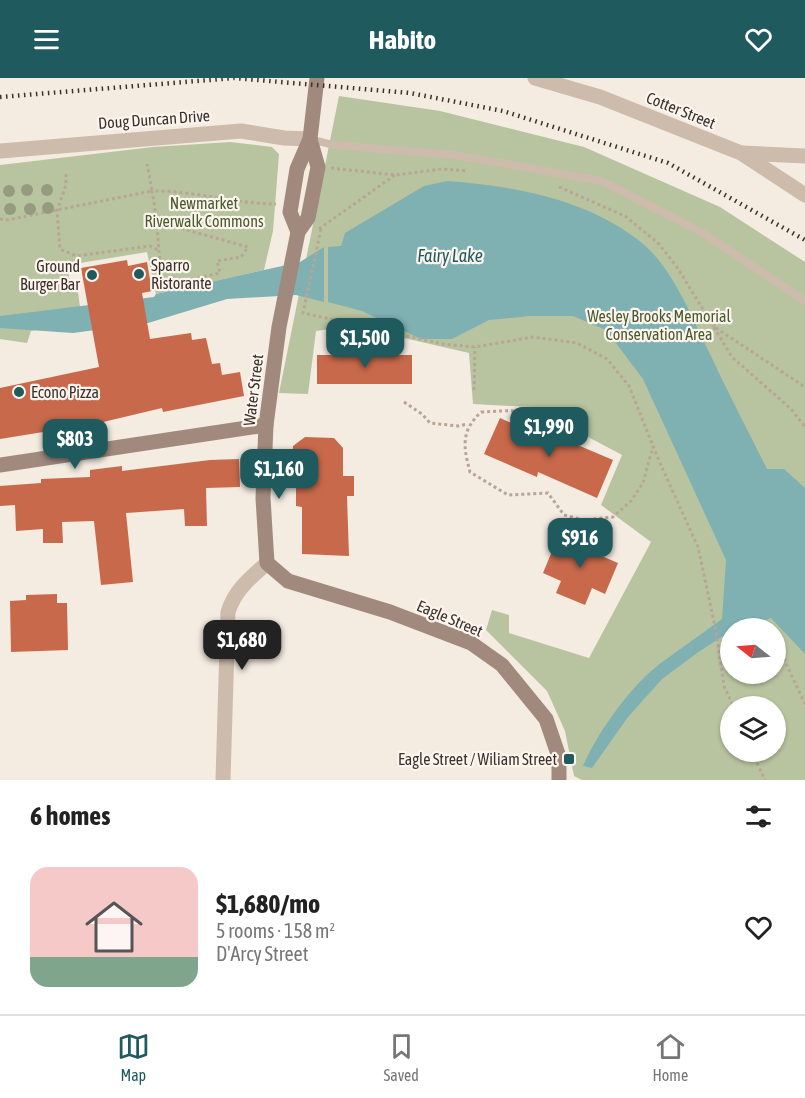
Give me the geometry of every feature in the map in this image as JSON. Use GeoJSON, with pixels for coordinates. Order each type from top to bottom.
{"type":"FeatureCollection","features":[{"type":"Feature","properties":{"kind":"main road","name":"Water Street"},"geometry":{"type":"LineString","coordinates":[[267,563],[263,498],[266,425],[279,327],[297,232],[308,218],[318,167],[310,139],[317,78]]}},
{"type":"Feature","properties":{"kind":"main road"},"geometry":{"type":"LineString","coordinates":[[0,465],[266,425]]}},
{"type":"Feature","properties":{"kind":"main road","name":"Eagle Street"},"geometry":{"type":"LineString","coordinates":[[267,563],[288,581],[390,612],[471,644],[502,665],[546,719],[559,757],[559,780]]}},
{"type":"Feature","properties":{"kind":"street","name":"Cotter Street"},"geometry":{"type":"LineString","coordinates":[[535,78],[600,97],[741,153],[805,195]]}},
{"type":"Feature","properties":{"kind":"street","name":"Doug Duncan Drive"},"geometry":{"type":"LineString","coordinates":[[0,151],[241,131],[310,139]]}},
{"type":"Feature","properties":{"kind":"street"},"geometry":{"type":"LineString","coordinates":[[741,153],[805,156]]}},
{"type":"Feature","properties":{"kind":"street"},"geometry":{"type":"LineString","coordinates":[[223,780],[228,612],[232,598],[241,586],[267,563]]}},
{"type":"Feature","properties":{"kind":"lane"},"geometry":{"type":"LineString","coordinates":[[310,139],[333,145],[455,155],[602,181],[700,232],[805,301]]}},
{"type":"Feature","properties":{"kind":"path"},"geometry":{"type":"LineString","coordinates":[[147,164],[158,222],[158,250],[163,286],[220,273],[217,261],[241,257],[248,247],[158,222]]}},
{"type":"Feature","properties":{"kind":"path"},"geometry":{"type":"LineString","coordinates":[[326,168],[395,175],[442,169],[476,171]]}},
{"type":"Feature","properties":{"kind":"path"},"geometry":{"type":"LineString","coordinates":[[66,174],[66,185],[57,211],[60,249],[76,256],[150,246],[158,250]]}},
{"type":"Feature","properties":{"kind":"path"},"geometry":{"type":"LineString","coordinates":[[395,175],[321,229],[303,313],[405,338],[475,347],[533,337],[577,343],[607,359],[629,386],[698,547],[716,631],[724,686],[728,696]]}},
{"type":"Feature","properties":{"kind":"path"},"geometry":{"type":"LineString","coordinates":[[557,186],[624,216],[658,243],[677,267],[732,357],[804,424]]}},
{"type":"Feature","properties":{"kind":"path"},"geometry":{"type":"LineString","coordinates":[[0,219],[7,220],[57,211],[152,191],[168,191],[252,204],[276,204]]}},
{"type":"Feature","properties":{"kind":"path"},"geometry":{"type":"LineString","coordinates":[[713,326],[718,320]]}},
{"type":"Feature","properties":{"kind":"path"},"geometry":{"type":"LineString","coordinates":[[713,326],[805,387]]}},
{"type":"Feature","properties":{"kind":"path"},"geometry":{"type":"LineString","coordinates":[[474,390],[475,347]]}},
{"type":"Feature","properties":{"kind":"path"},"geometry":{"type":"LineString","coordinates":[[404,402],[422,414],[430,423],[458,426],[468,424],[481,412],[514,411],[537,417],[548,433]]}},
{"type":"Feature","properties":{"kind":"path"},"geometry":{"type":"LineString","coordinates":[[468,424],[464,449],[470,472],[508,495],[548,493],[564,515],[584,520],[613,517],[631,501],[643,483],[653,446]]}},
{"type":"Feature","properties":{"kind":"path"},"geometry":{"type":"LineString","coordinates":[[786,663],[805,704]]}},
{"type":"Feature","properties":{"kind":"path"},"geometry":{"type":"LineString","coordinates":[[757,762],[765,780]]}},
{"type":"Feature","properties":{"kind":"green space","name":"Wesley Brooks Memorial Conservation Area"},"geometry":{"type":"Polygon","coordinates":[[[339,96],[440,111],[584,147],[720,207],[805,262],[805,780],[582,780],[574,776],[565,731],[547,691],[486,630],[492,610],[509,615],[509,633],[589,658],[651,542],[601,505],[622,455],[532,407],[473,404],[469,353],[352,326],[316,331],[308,394],[279,393],[339,96]]]}},
{"type":"Feature","properties":{"kind":"green space","name":"Newmarket Riverwalk Commons"},"geometry":{"type":"Polygon","coordinates":[[[230,142],[272,147],[279,154],[273,231],[264,270],[156,294],[147,252],[68,265],[69,278],[77,285],[82,321],[31,331],[27,343],[0,339],[0,165],[153,147],[230,142]]]}},
{"type":"Feature","properties":{"kind":"water","name":"Fairy Lake"},"geometry":{"type":"Polygon","coordinates":[[[447,181],[497,186],[571,204],[616,225],[637,239],[660,263],[680,292],[767,469],[784,469],[805,488],[805,654],[786,634],[786,618],[722,618],[726,560],[643,379],[606,330],[573,316],[530,316],[489,320],[452,339],[421,339],[362,311],[328,302],[328,247],[341,246],[345,233],[424,186],[447,181]]]}},
{"type":"Feature","properties":{"kind":"water"},"geometry":{"type":"Polygon","coordinates":[[[324,247],[324,302],[296,295],[227,299],[148,323],[73,333],[0,328],[0,316],[154,297],[156,294],[300,262],[324,247]]]}},
{"type":"Feature","properties":{"kind":"water","name":"Fairy Lake"},"geometry":{"type":"Polygon","coordinates":[[[720,620],[720,638],[662,679],[628,717],[592,768],[583,766],[606,724],[627,696],[661,663],[720,620]]]}},
{"type":"Feature","properties":{"kind":"building"},"geometry":{"type":"Polygon","coordinates":[[[127,260],[128,266],[147,262],[152,291],[142,293],[150,339],[191,333],[192,340],[206,338],[212,364],[220,363],[222,375],[240,372],[244,396],[163,412],[162,408],[99,423],[0,439],[0,388],[99,367],[81,268],[127,260]]]}},
{"type":"Feature","properties":{"kind":"building"},"geometry":{"type":"Polygon","coordinates":[[[317,355],[412,355],[412,384],[317,384],[317,355]]]}},
{"type":"Feature","properties":{"kind":"building"},"geometry":{"type":"Polygon","coordinates":[[[500,418],[559,444],[561,438],[613,460],[597,498],[538,472],[537,477],[484,454],[500,418]]]}},
{"type":"Feature","properties":{"kind":"building"},"geometry":{"type":"Polygon","coordinates":[[[305,437],[334,438],[343,448],[343,476],[354,476],[354,496],[347,496],[349,556],[302,554],[302,507],[296,506],[296,478],[292,475],[293,446],[305,437]]]}},
{"type":"Feature","properties":{"kind":"building"},"geometry":{"type":"Polygon","coordinates":[[[239,459],[240,487],[206,488],[207,526],[185,526],[184,509],[126,513],[133,582],[101,585],[94,521],[62,522],[63,543],[43,543],[43,529],[16,531],[15,505],[0,506],[0,486],[41,483],[41,479],[90,477],[90,470],[122,466],[122,471],[210,460],[239,459]]]}},
{"type":"Feature","properties":{"kind":"building"},"geometry":{"type":"Polygon","coordinates":[[[577,531],[602,542],[597,554],[618,563],[605,594],[592,588],[585,605],[556,593],[561,581],[543,573],[555,544],[569,550],[577,531]]]}},
{"type":"Feature","properties":{"kind":"building"},"geometry":{"type":"Polygon","coordinates":[[[57,594],[57,603],[67,603],[68,650],[11,652],[10,601],[26,600],[26,595],[57,594]]]}},
{"type":"Feature","properties":{"kind":"railway"},"geometry":{"type":"LineString","coordinates":[[0,97],[234,78],[410,93],[503,111],[668,163],[805,240]]}},
{"type":"Feature","properties":{"kind":"place","name":"Sparro Ristorante"},"geometry":{"type":"Point","coordinates":[139,274]}},
{"type":"Feature","properties":{"kind":"place","name":"Ground Burger Bar"},"geometry":{"type":"Point","coordinates":[92,275]}},
{"type":"Feature","properties":{"kind":"place","name":"Econo Pizza"},"geometry":{"type":"Point","coordinates":[19,392]}},
{"type":"Feature","properties":{"kind":"place","name":"Eagle Street / Wiliam Street"},"geometry":{"type":"Point","coordinates":[569,759]}}]}
